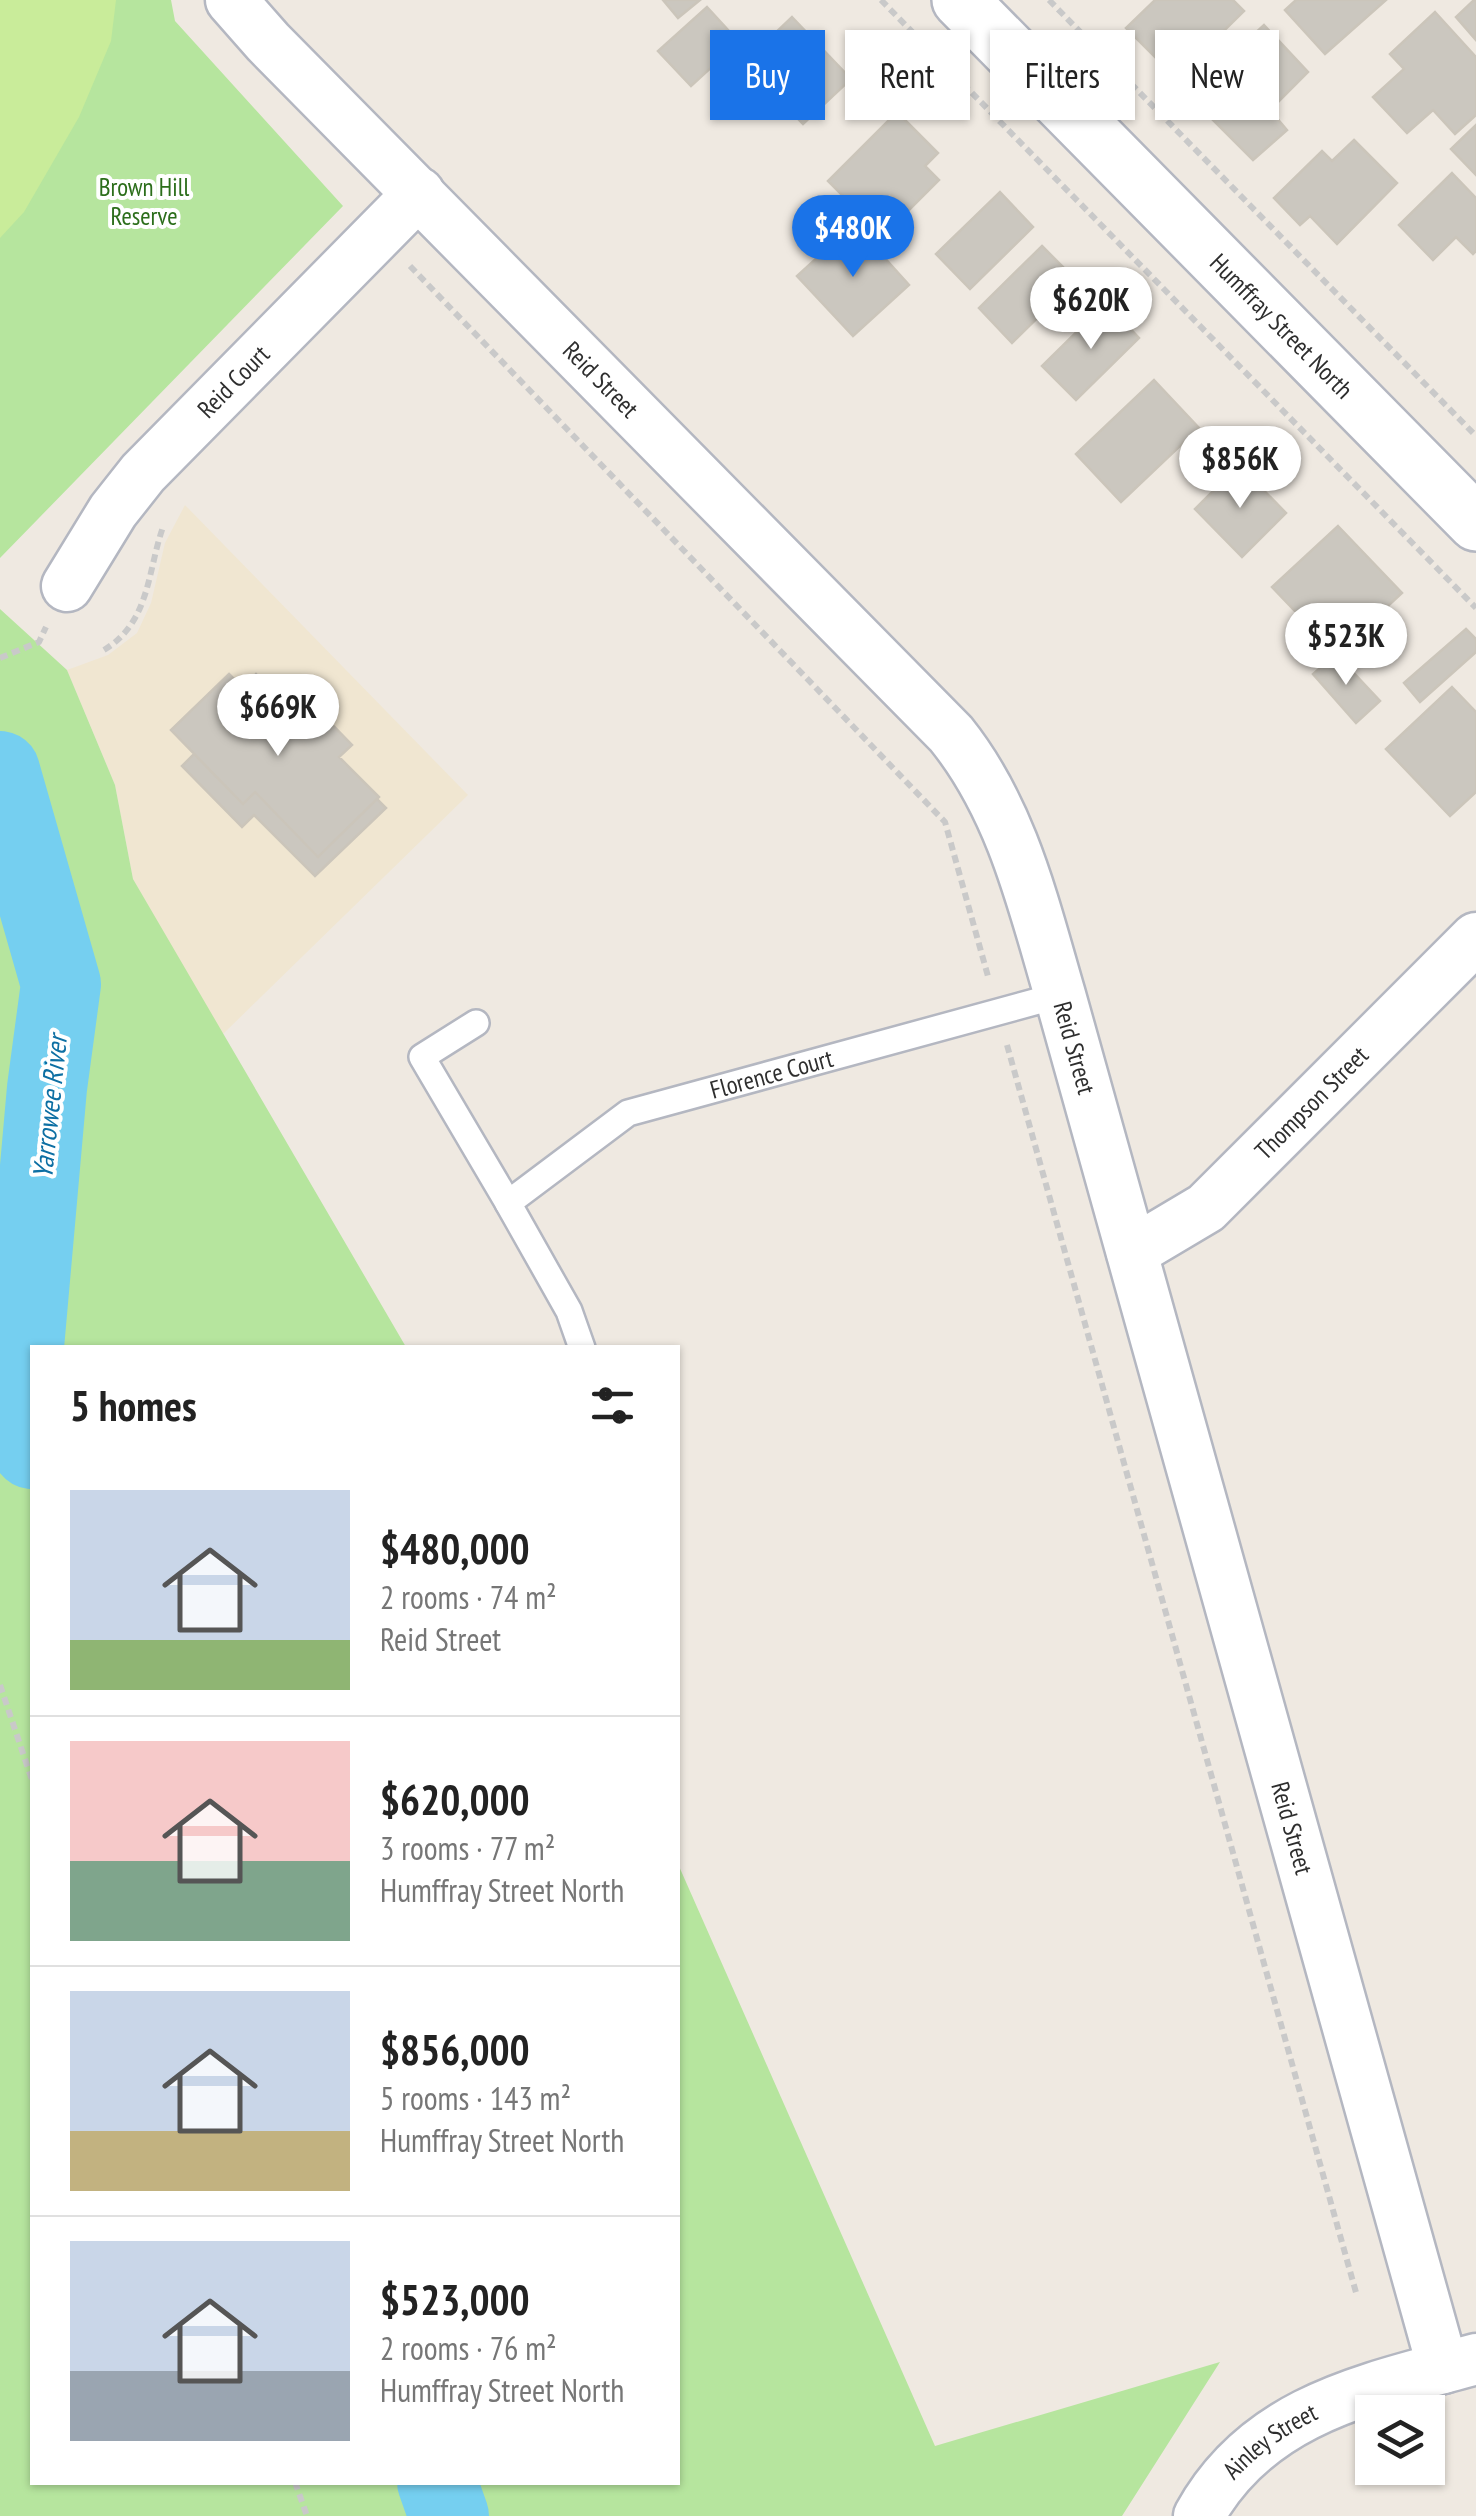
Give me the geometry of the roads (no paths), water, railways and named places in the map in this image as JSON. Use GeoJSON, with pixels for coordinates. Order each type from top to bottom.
{"type":"FeatureCollection","features":[{"type":"Feature","properties":{"kind":"street","name":"Reid Street"},"geometry":{"type":"LineString","coordinates":[[231,0],[257,32],[951,734],[1000,808],[1060,994],[1132,1252],[1460,2363]]}},
{"type":"Feature","properties":{"kind":"street","name":"Humffray Street North"},"geometry":{"type":"LineString","coordinates":[[960,0],[1476,523]]}},
{"type":"Feature","properties":{"kind":"street","name":"Reid Court"},"geometry":{"type":"LineString","coordinates":[[67,586],[113,511],[142,473],[418,193]]}},
{"type":"Feature","properties":{"kind":"street","name":"Thompson Street"},"geometry":{"type":"LineString","coordinates":[[1132,1252],[1206,1208],[1476,938]]}},
{"type":"Feature","properties":{"kind":"street","name":"Ainley Street"},"geometry":{"type":"LineString","coordinates":[[1199,2516],[1237,2462],[1273,2431],[1335,2400],[1460,2363]]}},
{"type":"Feature","properties":{"kind":"lane","name":"Florence Court"},"geometry":{"type":"LineString","coordinates":[[508,1203],[628,1113],[1060,994]]}},
{"type":"Feature","properties":{"kind":"lane"},"geometry":{"type":"LineString","coordinates":[[476,1023],[422,1057],[569,1312],[581,1345]]}},
{"type":"Feature","properties":{"kind":"waterway","name":"Yarrowee River"},"geometry":{"type":"LineString","coordinates":[[0,771],[61,984],[47,1088],[19,1403],[30,1442]]}},
{"type":"Feature","properties":{"kind":"waterway","name":"Yarrowee River"},"geometry":{"type":"LineString","coordinates":[[438,2485],[449,2516]]}},
{"type":"Feature","properties":{"kind":"park label","name":"Brown Hill Reserve"},"geometry":{"type":"Point","coordinates":[144,202]}}]}
